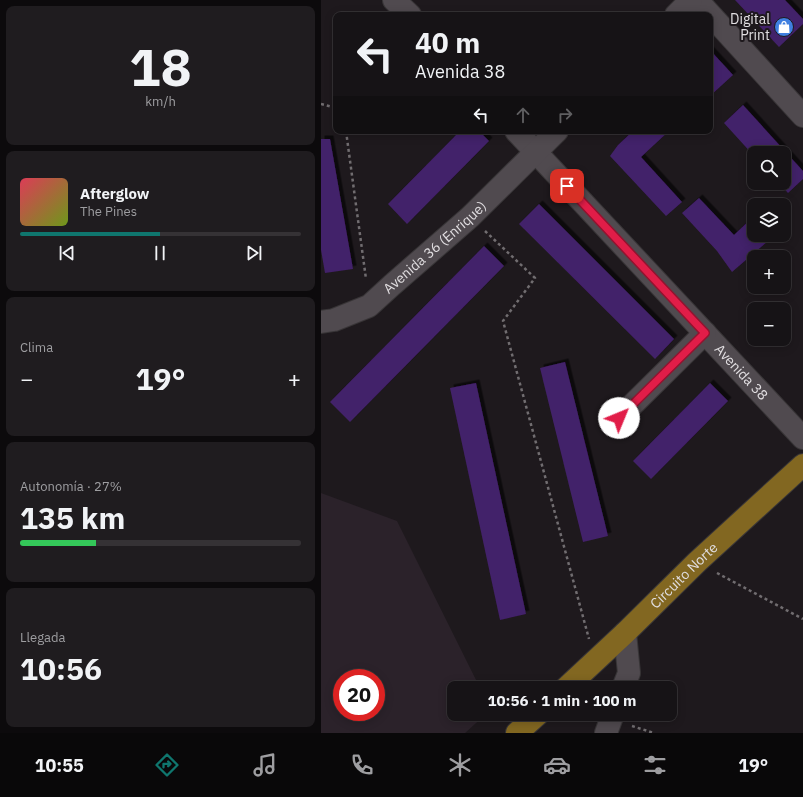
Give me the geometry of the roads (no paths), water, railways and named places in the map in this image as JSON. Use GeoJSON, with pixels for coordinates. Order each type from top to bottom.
{"type":"FeatureCollection","features":[{"type":"Feature","properties":{"kind":"main road","name":"Circuito Norte"},"geometry":{"type":"LineString","coordinates":[[574,681],[697,562],[803,465]]}},
{"type":"Feature","properties":{"kind":"main road"},"geometry":{"type":"LineString","coordinates":[[517,733],[530,721]]}},
{"type":"Feature","properties":{"kind":"street"},"geometry":{"type":"LineString","coordinates":[[394,0],[407,12]]}},
{"type":"Feature","properties":{"kind":"street"},"geometry":{"type":"LineString","coordinates":[[679,12],[691,0]]}},
{"type":"Feature","properties":{"kind":"street"},"geometry":{"type":"LineString","coordinates":[[697,0],[708,12]]}},
{"type":"Feature","properties":{"kind":"street"},"geometry":{"type":"LineString","coordinates":[[713,18],[803,116]]}},
{"type":"Feature","properties":{"kind":"street","name":"Avenida 38"},"geometry":{"type":"LineString","coordinates":[[519,134],[803,438]]}},
{"type":"Feature","properties":{"kind":"street","name":"Avenida 36 (Enrique)"},"geometry":{"type":"LineString","coordinates":[[321,322],[334,320],[369,306],[392,284],[470,217],[554,134]]}},
{"type":"Feature","properties":{"kind":"street"},"geometry":{"type":"LineString","coordinates":[[619,418],[705,333]]}},
{"type":"Feature","properties":{"kind":"street"},"geometry":{"type":"LineString","coordinates":[[625,633],[629,673],[626,681]]}},
{"type":"Feature","properties":{"kind":"street"},"geometry":{"type":"LineString","coordinates":[[606,733],[610,721]]}},
{"type":"Feature","properties":{"kind":"place","name":"Digital Print"},"geometry":{"type":"Point","coordinates":[784,27]}}]}
